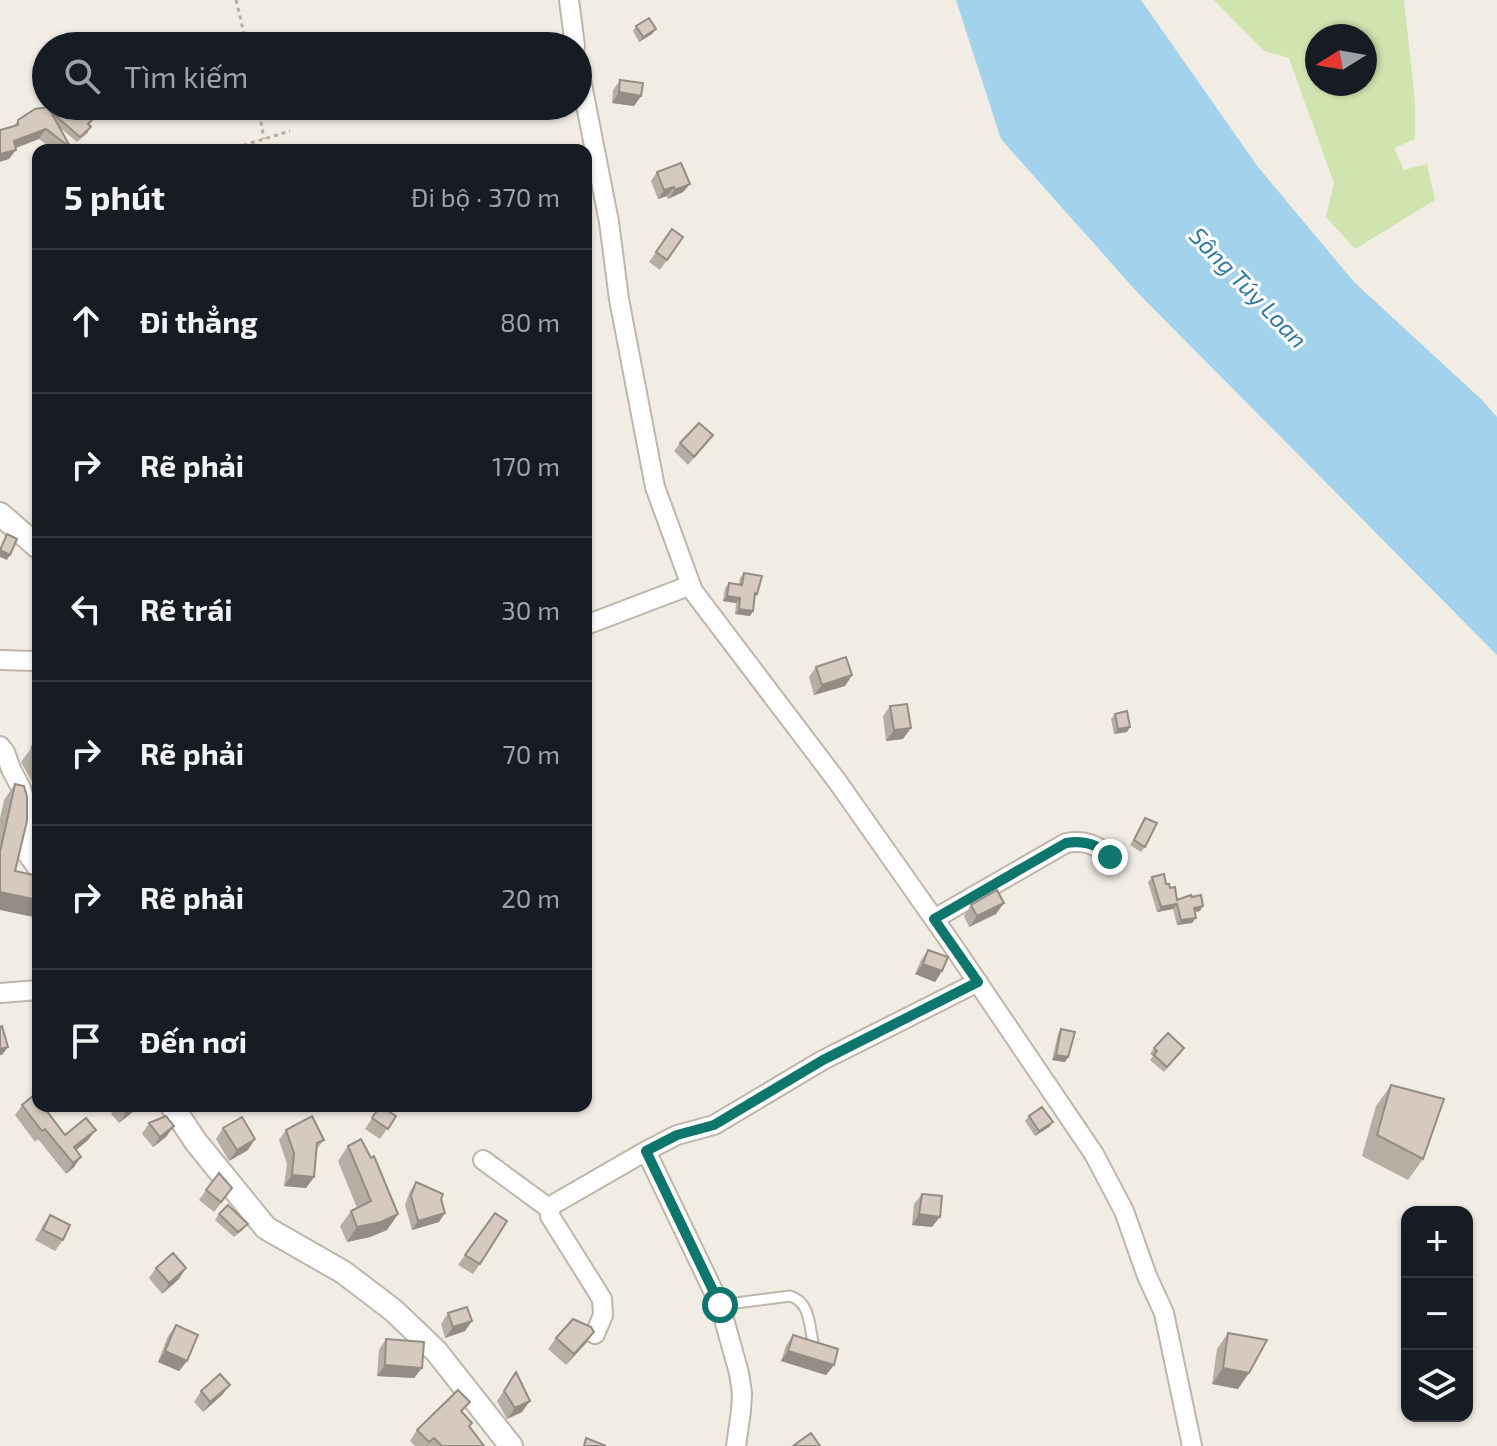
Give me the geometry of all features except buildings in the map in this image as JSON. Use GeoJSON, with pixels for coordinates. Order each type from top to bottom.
{"type":"FeatureCollection","features":[{"type":"Feature","properties":{"kind":"street"},"geometry":{"type":"LineString","coordinates":[[569,0],[573,32]]}},
{"type":"Feature","properties":{"kind":"street"},"geometry":{"type":"LineString","coordinates":[[589,120],[609,222],[634,384],[655,487],[693,591],[837,781],[1094,1154],[1124,1211],[1164,1313],[1192,1446]]}},
{"type":"Feature","properties":{"kind":"street"},"geometry":{"type":"LineString","coordinates":[[0,514],[32,542]]}},
{"type":"Feature","properties":{"kind":"street"},"geometry":{"type":"LineString","coordinates":[[592,623],[691,585]]}},
{"type":"Feature","properties":{"kind":"street"},"geometry":{"type":"LineString","coordinates":[[0,660],[32,661]]}},
{"type":"Feature","properties":{"kind":"street"},"geometry":{"type":"LineString","coordinates":[[0,746],[21,788],[28,811],[28,855],[32,861]]}},
{"type":"Feature","properties":{"kind":"street"},"geometry":{"type":"LineString","coordinates":[[934,919],[1066,843],[1086,842],[1110,857]]}},
{"type":"Feature","properties":{"kind":"street"},"geometry":{"type":"LineString","coordinates":[[595,1334],[603,1315],[602,1299],[550,1216],[554,1204],[646,1151],[677,1135],[714,1125],[823,1060],[978,982]]}},
{"type":"Feature","properties":{"kind":"street"},"geometry":{"type":"LineString","coordinates":[[0,993],[32,990]]}},
{"type":"Feature","properties":{"kind":"street"},"geometry":{"type":"LineString","coordinates":[[176,1112],[196,1142],[266,1228],[343,1272],[393,1310],[436,1351],[511,1446]]}},
{"type":"Feature","properties":{"kind":"street"},"geometry":{"type":"LineString","coordinates":[[646,1151],[720,1305],[742,1393],[736,1446]]}},
{"type":"Feature","properties":{"kind":"street"},"geometry":{"type":"LineString","coordinates":[[483,1160],[550,1209]]}},
{"type":"Feature","properties":{"kind":"lane"},"geometry":{"type":"LineString","coordinates":[[720,1305],[790,1296],[798,1298],[807,1312],[813,1342]]}},
{"type":"Feature","properties":{"kind":"path"},"geometry":{"type":"LineString","coordinates":[[236,0],[244,32]]}},
{"type":"Feature","properties":{"kind":"path"},"geometry":{"type":"LineString","coordinates":[[261,120],[264,139]]}},
{"type":"Feature","properties":{"kind":"path"},"geometry":{"type":"LineString","coordinates":[[248,144],[290,131]]}},
{"type":"Feature","properties":{"kind":"green space"},"geometry":{"type":"Polygon","coordinates":[[[1214,0],[1404,0],[1415,102],[1415,139],[1394,148],[1404,170],[1427,164],[1435,200],[1355,249],[1326,217],[1334,183],[1289,58],[1264,51],[1214,0]]]}},
{"type":"Feature","properties":{"kind":"water","name":"Sông Túy Loan"},"geometry":{"type":"Polygon","coordinates":[[[956,0],[1141,0],[1258,167],[1354,282],[1497,417],[1497,655],[1137,292],[1001,139],[956,0]]]}},
{"type":"Feature","properties":{"kind":"route"},"geometry":{"type":"LineString","coordinates":[[720,1305],[646,1151],[677,1135],[714,1125],[823,1060],[978,982],[934,919],[1066,843],[1076,841],[1096,845],[1110,857]]}}]}
